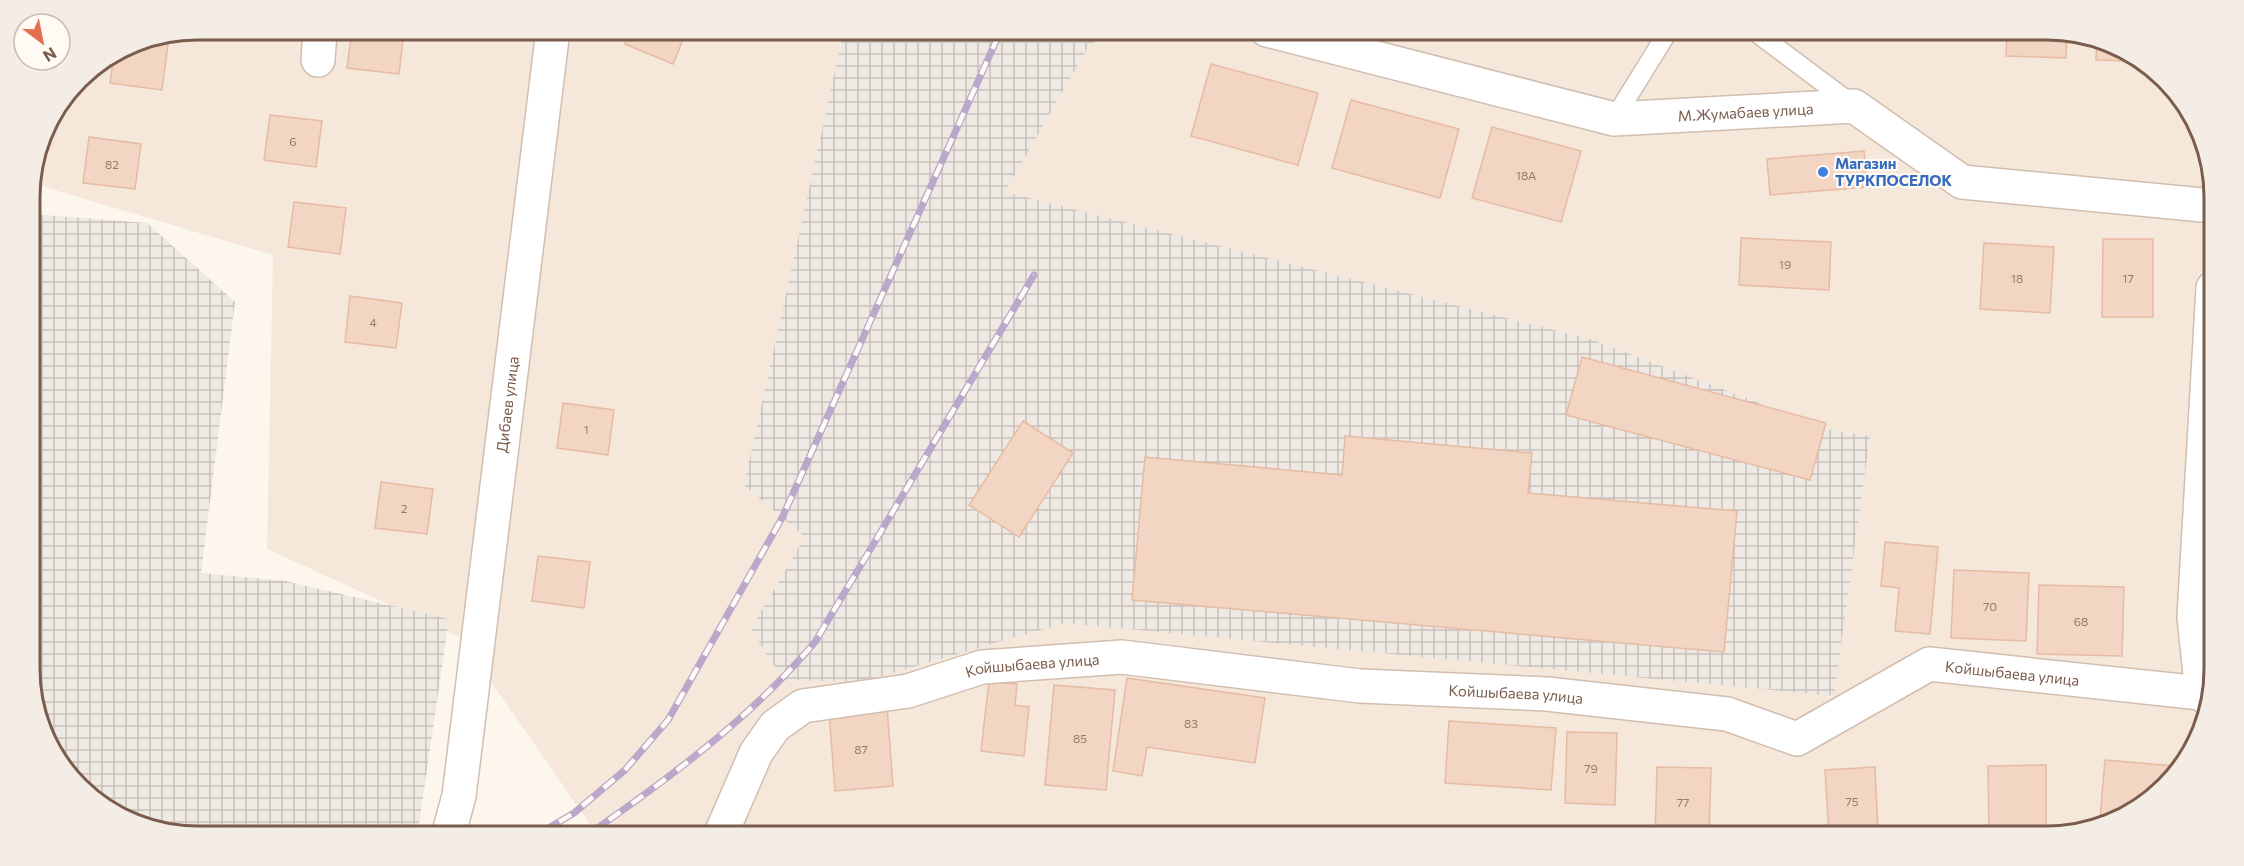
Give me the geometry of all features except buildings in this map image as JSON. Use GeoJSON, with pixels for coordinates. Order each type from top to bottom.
{"type":"FeatureCollection","features":[{"type":"Feature","properties":{"kind":"street","name":"М.Жумабаев улица"},"geometry":{"type":"LineString","coordinates":[[1308,40],[1614,119],[1854,106]]}},
{"type":"Feature","properties":{"kind":"street","name":"Дибаев улица"},"geometry":{"type":"LineString","coordinates":[[451,826],[459,796],[552,41]]}},
{"type":"Feature","properties":{"kind":"street"},"geometry":{"type":"LineString","coordinates":[[1854,106],[1962,182],[2204,205]]}},
{"type":"Feature","properties":{"kind":"street"},"geometry":{"type":"LineString","coordinates":[[2203,674],[2194,617],[2204,444]]}},
{"type":"Feature","properties":{"kind":"street","name":"Койшыбаева улица"},"geometry":{"type":"LineString","coordinates":[[724,826],[756,753],[775,726],[802,706],[908,691],[982,667],[1122,657],[1360,686],[1546,694],[1727,714],[1797,739],[1929,664],[2201,695]]}},
{"type":"Feature","properties":{"kind":"lane"},"geometry":{"type":"LineString","coordinates":[[1614,119],[1663,40]]}},
{"type":"Feature","properties":{"kind":"lane"},"geometry":{"type":"LineString","coordinates":[[1766,40],[1854,106]]}},
{"type":"Feature","properties":{"kind":"shaded area"},"geometry":{"type":"Polygon","coordinates":[[[2046,40],[2087,46],[2134,67],[2158,86],[2171,102],[2192,137],[2202,177],[2204,198],[2204,668],[2198,709],[2182,747],[2158,780],[2134,799],[2116,809],[2097,817],[2057,825],[591,826],[460,637],[267,549],[273,255],[41,186],[52,137],[79,94],[94,79],[128,57],[147,49],[187,41],[2046,40]]]}},
{"type":"Feature","properties":{"kind":"shaded area"},"geometry":{"type":"Polygon","coordinates":[[[842,41],[1097,41],[1088,47],[1005,192],[1590,339],[1834,431],[1870,436],[1834,696],[1065,623],[861,682],[783,680],[751,629],[805,537],[744,485],[842,41]]]}},
{"type":"Feature","properties":{"kind":"shaded area"},"geometry":{"type":"Polygon","coordinates":[[[41,215],[147,223],[235,302],[201,573],[285,581],[449,619],[419,824],[198,826],[177,824],[147,817],[110,799],[79,772],[67,756],[49,719],[41,679],[41,215]]]}},
{"type":"Feature","properties":{"kind":"railway"},"geometry":{"type":"LineString","coordinates":[[552,826],[574,813],[625,770],[668,720],[782,518],[996,41]]}},
{"type":"Feature","properties":{"kind":"railway"},"geometry":{"type":"LineString","coordinates":[[600,826],[677,770],[736,722],[790,670],[815,642],[1034,275]]}},
{"type":"Feature","properties":{"kind":"place","name":"Магазин ТУРКПОСЕЛОК"},"geometry":{"type":"Point","coordinates":[1823,172]}}]}
